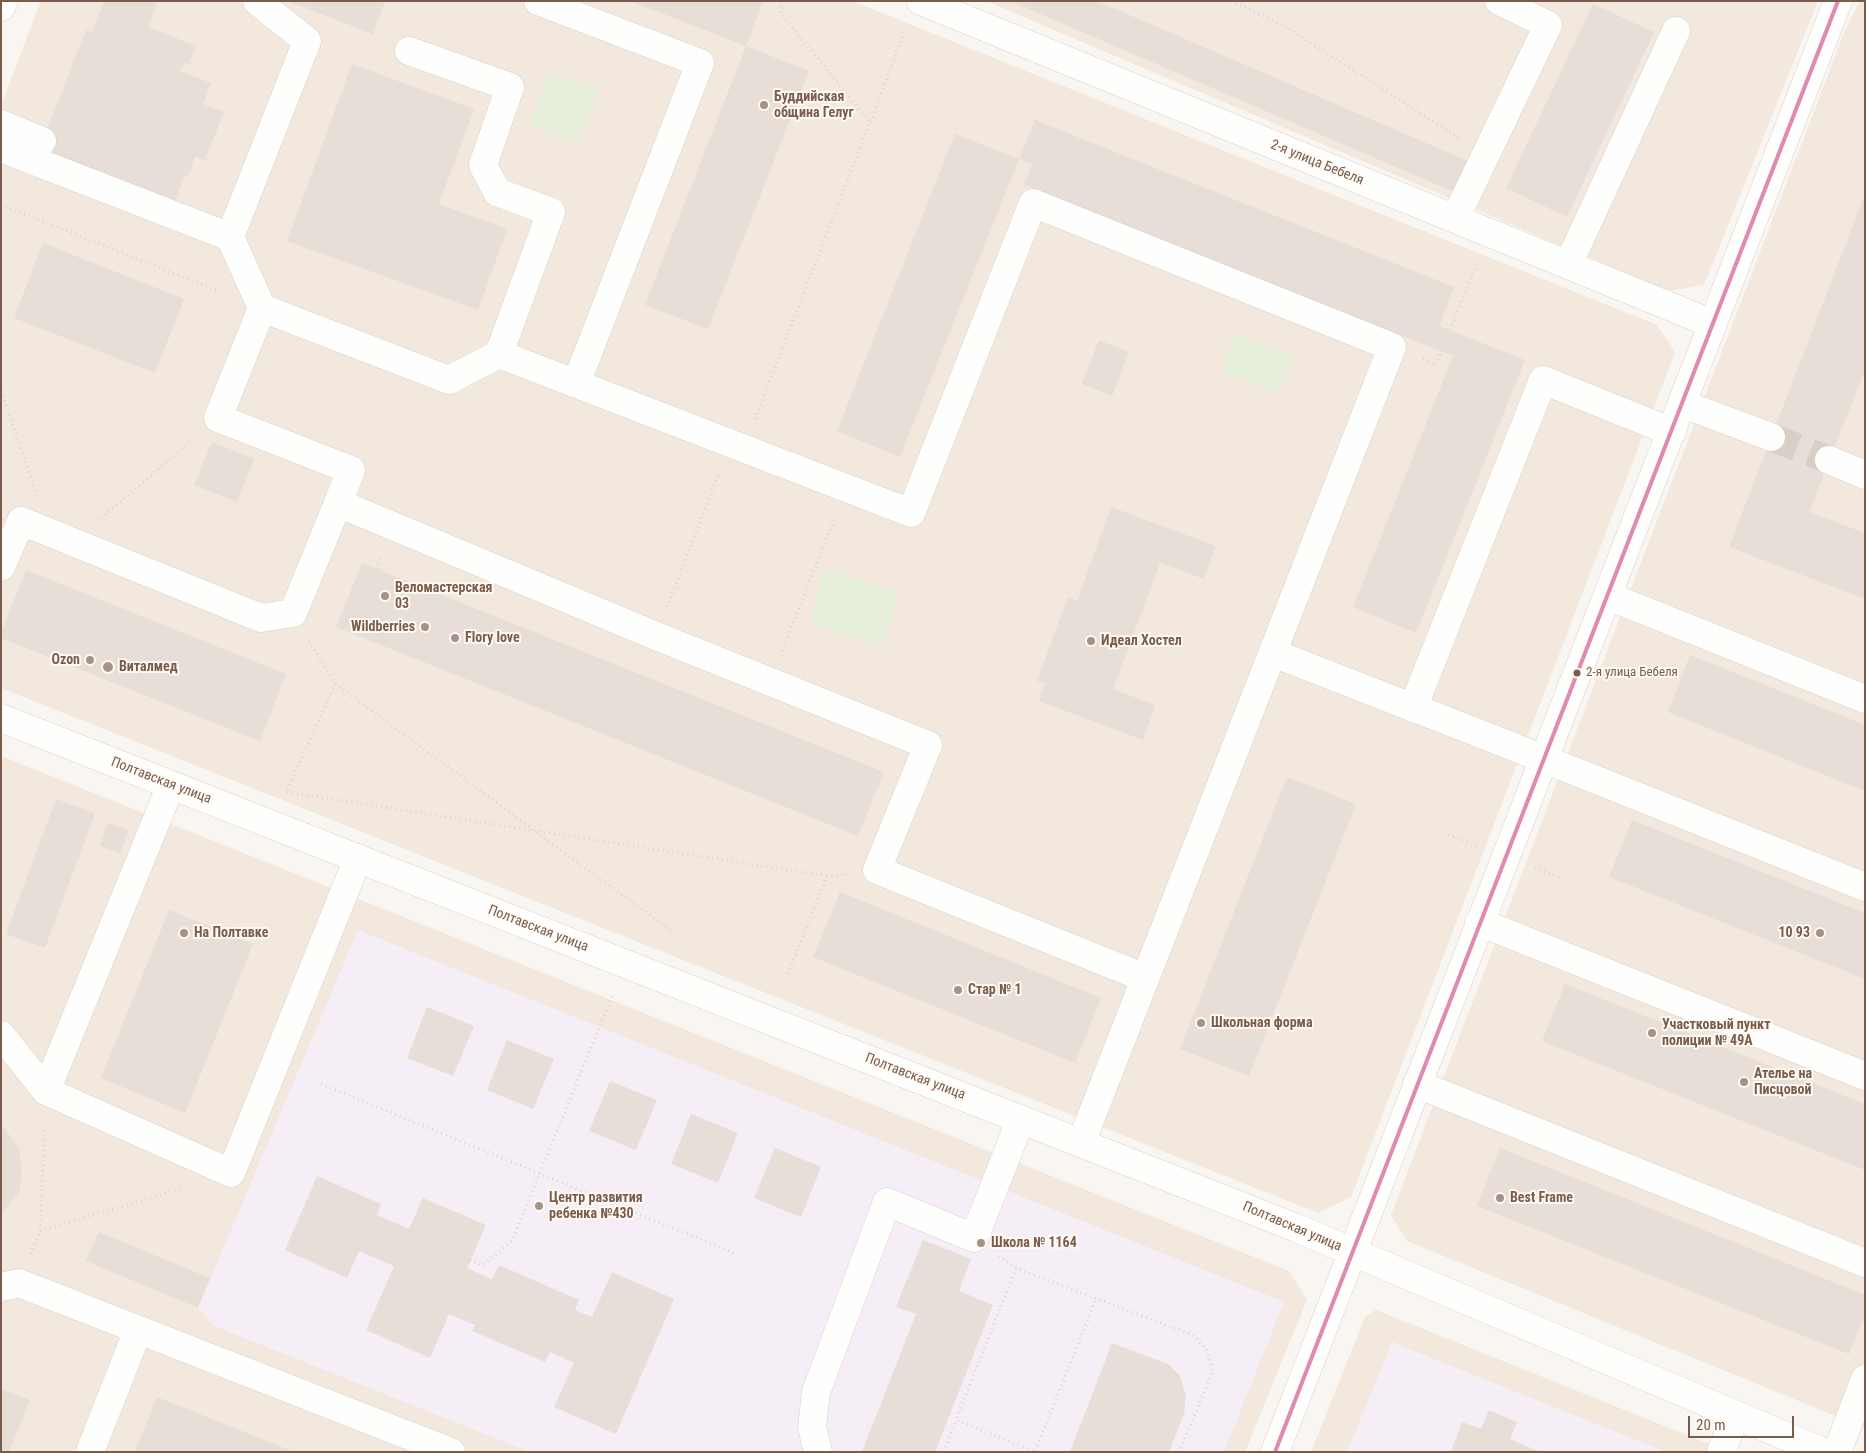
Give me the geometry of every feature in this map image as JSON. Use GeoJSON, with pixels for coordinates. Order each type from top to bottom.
{"type":"FeatureCollection","features":[{"type":"Feature","properties":{"kind":"street"},"geometry":{"type":"LineString","coordinates":[[1,7],[4,1]]}},
{"type":"Feature","properties":{"kind":"street"},"geometry":{"type":"LineString","coordinates":[[230,237],[307,41],[257,1]]}},
{"type":"Feature","properties":{"kind":"street"},"geometry":{"type":"LineString","coordinates":[[538,1],[700,63],[576,384]]}},
{"type":"Feature","properties":{"kind":"street","name":"2-я улица Бебеля"},"geometry":{"type":"LineString","coordinates":[[921,1],[1713,324]]}},
{"type":"Feature","properties":{"kind":"street"},"geometry":{"type":"LineString","coordinates":[[1455,219],[1548,25],[1499,1]]}},
{"type":"Feature","properties":{"kind":"street"},"geometry":{"type":"LineString","coordinates":[[1275,1452],[1479,922],[1545,759],[1838,1]]}},
{"type":"Feature","properties":{"kind":"street"},"geometry":{"type":"LineString","coordinates":[[1568,265],[1676,31]]}},
{"type":"Feature","properties":{"kind":"street"},"geometry":{"type":"LineString","coordinates":[[1,148],[230,237],[262,308],[449,380],[499,354],[550,212],[498,192],[483,165],[510,87],[409,51]]}},
{"type":"Feature","properties":{"kind":"street"},"geometry":{"type":"LineString","coordinates":[[1,124],[42,141]]}},
{"type":"Feature","properties":{"kind":"street"},"geometry":{"type":"LineString","coordinates":[[499,354],[911,513],[1033,203],[1392,347],[1081,1142]]}},
{"type":"Feature","properties":{"kind":"street"},"geometry":{"type":"LineString","coordinates":[[1,567],[21,521],[261,618],[292,613],[351,470],[218,418],[262,308]]}},
{"type":"Feature","properties":{"kind":"street"},"geometry":{"type":"LineString","coordinates":[[1413,708],[1543,380],[1672,432]]}},
{"type":"Feature","properties":{"kind":"street"},"geometry":{"type":"LineString","coordinates":[[1683,404],[1771,437]]}},
{"type":"Feature","properties":{"kind":"street"},"geometry":{"type":"LineString","coordinates":[[1829,460],[1865,474]]}},
{"type":"Feature","properties":{"kind":"street"},"geometry":{"type":"LineString","coordinates":[[338,503],[656,636],[928,745],[877,870],[1145,978]]}},
{"type":"Feature","properties":{"kind":"street"},"geometry":{"type":"LineString","coordinates":[[1608,596],[1865,699]]}},
{"type":"Feature","properties":{"kind":"street"},"geometry":{"type":"LineString","coordinates":[[1273,653],[1865,887]]}},
{"type":"Feature","properties":{"kind":"street","name":"Полтавская улица"},"geometry":{"type":"LineString","coordinates":[[1,718],[1294,1227],[1823,1452]]}},
{"type":"Feature","properties":{"kind":"street"},"geometry":{"type":"LineString","coordinates":[[46,1091],[171,785]]}},
{"type":"Feature","properties":{"kind":"street"},"geometry":{"type":"LineString","coordinates":[[1,1035],[46,1091],[231,1173],[358,858]]}},
{"type":"Feature","properties":{"kind":"street"},"geometry":{"type":"LineString","coordinates":[[1479,922],[1865,1076]]}},
{"type":"Feature","properties":{"kind":"street"},"geometry":{"type":"LineString","coordinates":[[1417,1084],[1865,1263]]}},
{"type":"Feature","properties":{"kind":"street"},"geometry":{"type":"LineString","coordinates":[[818,1452],[812,1427],[816,1392],[887,1202],[974,1238],[1022,1119]]}},
{"type":"Feature","properties":{"kind":"street"},"geometry":{"type":"LineString","coordinates":[[10,1285],[138,1330],[451,1452]]}},
{"type":"Feature","properties":{"kind":"street"},"geometry":{"type":"LineString","coordinates":[[90,1452],[138,1330]]}},
{"type":"Feature","properties":{"kind":"street"},"geometry":{"type":"LineString","coordinates":[[1837,1452],[1865,1379]]}},
{"type":"Feature","properties":{"kind":"street"},"geometry":{"type":"LineString","coordinates":[[1721,1452],[1736,1415]]}},
{"type":"Feature","properties":{"kind":"path"},"geometry":{"type":"LineString","coordinates":[[781,1],[781,14],[870,122]]}},
{"type":"Feature","properties":{"kind":"path"},"geometry":{"type":"LineString","coordinates":[[1231,1],[1283,25],[1486,155]]}},
{"type":"Feature","properties":{"kind":"path"},"geometry":{"type":"LineString","coordinates":[[656,636],[737,447],[870,122],[906,28]]}},
{"type":"Feature","properties":{"kind":"path"},"geometry":{"type":"LineString","coordinates":[[1,205],[262,308]]}},
{"type":"Feature","properties":{"kind":"path"},"geometry":{"type":"LineString","coordinates":[[1450,330],[1479,258]]}},
{"type":"Feature","properties":{"kind":"path"},"geometry":{"type":"LineString","coordinates":[[1,391],[62,538],[218,418]]}},
{"type":"Feature","properties":{"kind":"path"},"geometry":{"type":"LineString","coordinates":[[770,682],[846,488]]}},
{"type":"Feature","properties":{"kind":"path"},"geometry":{"type":"LineString","coordinates":[[292,613],[335,684],[674,933]]}},
{"type":"Feature","properties":{"kind":"path"},"geometry":{"type":"LineString","coordinates":[[335,684],[286,792],[827,876],[877,870]]}},
{"type":"Feature","properties":{"kind":"path"},"geometry":{"type":"LineString","coordinates":[[1448,835],[1484,848]]}},
{"type":"Feature","properties":{"kind":"path"},"geometry":{"type":"LineString","coordinates":[[1525,864],[1562,878]]}},
{"type":"Feature","properties":{"kind":"path"},"geometry":{"type":"LineString","coordinates":[[788,974],[827,876]]}},
{"type":"Feature","properties":{"kind":"path"},"geometry":{"type":"LineString","coordinates":[[470,1260],[483,1265],[512,1241],[600,1026]]}},
{"type":"Feature","properties":{"kind":"path"},"geometry":{"type":"LineString","coordinates":[[321,1084],[734,1254]]}},
{"type":"Feature","properties":{"kind":"path"},"geometry":{"type":"LineString","coordinates":[[10,1285],[40,1231],[46,1091]]}},
{"type":"Feature","properties":{"kind":"path"},"geometry":{"type":"LineString","coordinates":[[40,1231],[231,1173]]}},
{"type":"Feature","properties":{"kind":"path"},"geometry":{"type":"LineString","coordinates":[[974,1238],[1016,1268],[1194,1336],[1207,1351],[1213,1371],[1179,1452]]}},
{"type":"Feature","properties":{"kind":"path"},"geometry":{"type":"LineString","coordinates":[[944,1452],[1016,1268]]}},
{"type":"Feature","properties":{"kind":"path"},"geometry":{"type":"LineString","coordinates":[[956,1420],[1036,1452],[1096,1298]]}},
{"type":"Feature","properties":{"kind":"shaded area"},"geometry":{"type":"Polygon","coordinates":[[[41,1],[852,1],[1657,325],[1675,352],[1351,1197],[1318,1213],[1,688],[1,105],[41,1]]]}},
{"type":"Feature","properties":{"kind":"shaded area"},"geometry":{"type":"Polygon","coordinates":[[[986,1],[1818,1],[1704,285],[1668,291],[986,1]]]}},
{"type":"Feature","properties":{"kind":"shaded area"},"geometry":{"type":"Polygon","coordinates":[[[1862,1],[1865,1],[1865,1428],[1407,1241],[1391,1215],[1844,33],[1856,8],[1862,1]]]}},
{"type":"Feature","properties":{"kind":"shaded area"},"geometry":{"type":"Polygon","coordinates":[[[1,756],[1289,1271],[1307,1300],[1245,1452],[1,1452],[1,756]]]}},
{"type":"Feature","properties":{"kind":"shaded area","name":"Центр развития ребенка №430"},"geometry":{"type":"Polygon","coordinates":[[[358,930],[1284,1302],[1224,1452],[530,1452],[214,1326],[198,1308],[358,930]]]}},
{"type":"Feature","properties":{"kind":"shaded area"},"geometry":{"type":"Polygon","coordinates":[[[1376,1310],[1729,1452],[1311,1452],[1365,1317],[1376,1310]]]}},
{"type":"Feature","properties":{"kind":"shaded area"},"geometry":{"type":"Polygon","coordinates":[[[1392,1342],[1666,1452],[1347,1452],[1392,1342]]]}},
{"type":"Feature","properties":{"kind":"green space"},"geometry":{"type":"Polygon","coordinates":[[[550,73],[598,91],[577,143],[529,125],[550,73]]]}},
{"type":"Feature","properties":{"kind":"green space"},"geometry":{"type":"Polygon","coordinates":[[[1235,334],[1293,357],[1279,393],[1221,370],[1235,334]]]}},
{"type":"Feature","properties":{"kind":"green space"},"geometry":{"type":"Polygon","coordinates":[[[825,570],[898,591],[883,645],[809,624],[825,570]]]}},
{"type":"Feature","properties":{"kind":"building"},"geometry":{"type":"Polygon","coordinates":[[[104,1],[158,1],[148,27],[196,46],[189,64],[184,62],[180,71],[211,83],[203,104],[224,112],[205,160],[195,156],[188,177],[184,176],[175,203],[39,150],[86,30],[92,32],[104,1]]]}},
{"type":"Feature","properties":{"kind":"building"},"geometry":{"type":"Polygon","coordinates":[[[287,1],[385,1],[373,34],[287,1]]]}},
{"type":"Feature","properties":{"kind":"building"},"geometry":{"type":"Polygon","coordinates":[[[630,1],[763,1],[746,46],[630,1]]]}},
{"type":"Feature","properties":{"kind":"building"},"geometry":{"type":"Polygon","coordinates":[[[1010,1],[1097,1],[1468,161],[1454,192],[1010,1]]]}},
{"type":"Feature","properties":{"kind":"building"},"geometry":{"type":"Polygon","coordinates":[[[1593,4],[1654,32],[1567,217],[1506,188],[1593,4]]]}},
{"type":"Feature","properties":{"kind":"building"},"geometry":{"type":"Polygon","coordinates":[[[746,46],[809,71],[708,329],[645,305],[746,46]]]}},
{"type":"Feature","properties":{"kind":"building"},"geometry":{"type":"Polygon","coordinates":[[[352,64],[474,109],[439,204],[507,229],[478,310],[287,241],[352,64]]]}},
{"type":"Feature","properties":{"kind":"building"},"geometry":{"type":"Polygon","coordinates":[[[1035,120],[1454,287],[1439,326],[1525,360],[1416,633],[1353,607],[1453,356],[1024,185],[1032,165],[1019,159],[1035,120]]]}},
{"type":"Feature","properties":{"kind":"building"},"geometry":{"type":"Polygon","coordinates":[[[955,134],[1019,159],[900,457],[837,431],[955,134]]]}},
{"type":"Feature","properties":{"kind":"building"},"geometry":{"type":"Polygon","coordinates":[[[1865,194],[1865,370],[1809,512],[1865,533],[1865,599],[1729,547],[1865,194]]]}},
{"type":"Feature","properties":{"kind":"building"},"geometry":{"type":"Polygon","coordinates":[[[43,243],[184,299],[155,373],[14,318],[43,243]]]}},
{"type":"Feature","properties":{"kind":"building"},"geometry":{"type":"Polygon","coordinates":[[[1099,340],[1129,352],[1112,396],[1082,384],[1099,340]]]}},
{"type":"Feature","properties":{"kind":"building"},"geometry":{"type":"Polygon","coordinates":[[[212,442],[254,459],[237,502],[194,485],[212,442]]]}},
{"type":"Feature","properties":{"kind":"building","name":"Идеал Хостел"},"geometry":{"type":"Polygon","coordinates":[[[1111,507],[1216,546],[1204,579],[1160,563],[1113,689],[1155,705],[1143,740],[1039,701],[1045,684],[1037,681],[1068,597],[1077,601],[1111,507]]]}},
{"type":"Feature","properties":{"kind":"building"},"geometry":{"type":"Polygon","coordinates":[[[362,563],[884,772],[858,836],[336,627],[362,563]]]}},
{"type":"Feature","properties":{"kind":"building"},"geometry":{"type":"Polygon","coordinates":[[[26,570],[286,674],[260,741],[1,638],[1,633],[26,570]]]}},
{"type":"Feature","properties":{"kind":"building"},"geometry":{"type":"Polygon","coordinates":[[[1690,655],[1865,725],[1865,791],[1668,712],[1690,655]]]}},
{"type":"Feature","properties":{"kind":"building"},"geometry":{"type":"Polygon","coordinates":[[[1287,777],[1356,804],[1249,1076],[1180,1049],[1287,777]]]}},
{"type":"Feature","properties":{"kind":"building"},"geometry":{"type":"Polygon","coordinates":[[[56,799],[95,813],[45,948],[6,934],[56,799]]]}},
{"type":"Feature","properties":{"kind":"building"},"geometry":{"type":"Polygon","coordinates":[[[1632,820],[1865,913],[1865,979],[1609,877],[1632,820]]]}},
{"type":"Feature","properties":{"kind":"building"},"geometry":{"type":"Polygon","coordinates":[[[108,823],[129,830],[120,853],[100,846],[108,823]]]}},
{"type":"Feature","properties":{"kind":"building"},"geometry":{"type":"Polygon","coordinates":[[[840,892],[1101,998],[1075,1063],[813,957],[840,892]]]}},
{"type":"Feature","properties":{"kind":"building"},"geometry":{"type":"Polygon","coordinates":[[[169,910],[253,944],[185,1113],[101,1078],[169,910]]]}},
{"type":"Feature","properties":{"kind":"building"},"geometry":{"type":"Polygon","coordinates":[[[1565,984],[1865,1104],[1865,1170],[1542,1041],[1565,984]]]}},
{"type":"Feature","properties":{"kind":"building"},"geometry":{"type":"Polygon","coordinates":[[[427,1007],[474,1026],[453,1076],[407,1058],[427,1007]]]}},
{"type":"Feature","properties":{"kind":"building"},"geometry":{"type":"Polygon","coordinates":[[[507,1040],[554,1059],[533,1109],[487,1090],[507,1040]]]}},
{"type":"Feature","properties":{"kind":"building"},"geometry":{"type":"Polygon","coordinates":[[[610,1081],[657,1100],[636,1150],[589,1131],[610,1081]]]}},
{"type":"Feature","properties":{"kind":"building"},"geometry":{"type":"Polygon","coordinates":[[[691,1114],[738,1133],[718,1183],[671,1164],[691,1114]]]}},
{"type":"Feature","properties":{"kind":"building"},"geometry":{"type":"Polygon","coordinates":[[[1,1124],[19,1148],[22,1171],[19,1193],[1,1214],[1,1124]]]}},
{"type":"Feature","properties":{"kind":"building"},"geometry":{"type":"Polygon","coordinates":[[[775,1148],[821,1167],[801,1217],[754,1198],[775,1148]]]}},
{"type":"Feature","properties":{"kind":"building"},"geometry":{"type":"Polygon","coordinates":[[[1500,1148],[1865,1295],[1865,1315],[1849,1354],[1477,1206],[1500,1148]]]}},
{"type":"Feature","properties":{"kind":"building"},"geometry":{"type":"Polygon","coordinates":[[[317,1176],[381,1204],[377,1215],[409,1229],[423,1198],[486,1225],[467,1268],[492,1279],[499,1265],[579,1300],[575,1310],[592,1317],[612,1272],[674,1299],[616,1434],[554,1407],[574,1363],[550,1352],[545,1362],[472,1331],[475,1325],[449,1314],[430,1358],[366,1330],[394,1266],[359,1251],[347,1278],[285,1250],[317,1176]]]}},
{"type":"Feature","properties":{"kind":"building"},"geometry":{"type":"Polygon","coordinates":[[[99,1232],[210,1278],[198,1308],[86,1261],[99,1232]]]}},
{"type":"Feature","properties":{"kind":"building"},"geometry":{"type":"Polygon","coordinates":[[[923,1240],[971,1259],[959,1291],[993,1305],[935,1452],[862,1452],[916,1314],[896,1307],[923,1240]]]}},
{"type":"Feature","properties":{"kind":"building"},"geometry":{"type":"Polygon","coordinates":[[[1112,1343],[1168,1364],[1180,1376],[1186,1396],[1184,1414],[1169,1452],[1070,1452],[1112,1343]]]}},
{"type":"Feature","properties":{"kind":"building"},"geometry":{"type":"Polygon","coordinates":[[[1,1389],[30,1400],[9,1452],[1,1452],[1,1389]]]}},
{"type":"Feature","properties":{"kind":"building"},"geometry":{"type":"Polygon","coordinates":[[[157,1397],[294,1452],[135,1452],[157,1397]]]}},
{"type":"Feature","properties":{"kind":"building"},"geometry":{"type":"Polygon","coordinates":[[[1489,1410],[1517,1422],[1510,1439],[1540,1452],[1451,1452],[1462,1422],[1481,1429],[1489,1410]]]}},
{"type":"Feature","properties":{"kind":"tunnel"},"geometry":{"type":"LineString","coordinates":[[1771,437],[1829,460]]}},
{"type":"Feature","properties":{"kind":"transit line"},"geometry":{"type":"LineString","coordinates":[[1275,1452],[1838,1]]}},
{"type":"Feature","properties":{"kind":"place","name":"Буддийская община Гелуг"},"geometry":{"type":"Point","coordinates":[764,105]}},
{"type":"Feature","properties":{"kind":"place","name":"Веломастерская 03"},"geometry":{"type":"Point","coordinates":[385,596]}},
{"type":"Feature","properties":{"kind":"place","name":"Wildberries"},"geometry":{"type":"Point","coordinates":[425,627]}},
{"type":"Feature","properties":{"kind":"place","name":"Flory love"},"geometry":{"type":"Point","coordinates":[455,638]}},
{"type":"Feature","properties":{"kind":"place","name":"Идеал Хостел"},"geometry":{"type":"Point","coordinates":[1091,641]}},
{"type":"Feature","properties":{"kind":"place","name":"Ozon"},"geometry":{"type":"Point","coordinates":[90,660]}},
{"type":"Feature","properties":{"kind":"place","name":"Виталмед"},"geometry":{"type":"Point","coordinates":[108,667]}},
{"type":"Feature","properties":{"kind":"place","name":"2-я улица Бебеля"},"geometry":{"type":"Point","coordinates":[1577,673]}},
{"type":"Feature","properties":{"kind":"place","name":"На Полтавке"},"geometry":{"type":"Point","coordinates":[184,933]}},
{"type":"Feature","properties":{"kind":"place","name":"10 93"},"geometry":{"type":"Point","coordinates":[1820,933]}},
{"type":"Feature","properties":{"kind":"place","name":"Стар № 1"},"geometry":{"type":"Point","coordinates":[958,990]}},
{"type":"Feature","properties":{"kind":"place","name":"Школьная форма"},"geometry":{"type":"Point","coordinates":[1201,1023]}},
{"type":"Feature","properties":{"kind":"place","name":"Участковый пункт полиции № 49А"},"geometry":{"type":"Point","coordinates":[1652,1033]}},
{"type":"Feature","properties":{"kind":"place","name":"Ателье на Писцовой"},"geometry":{"type":"Point","coordinates":[1744,1082]}},
{"type":"Feature","properties":{"kind":"place","name":"Best Frame"},"geometry":{"type":"Point","coordinates":[1500,1198]}},
{"type":"Feature","properties":{"kind":"place","name":"Центр развития ребенка №430"},"geometry":{"type":"Point","coordinates":[539,1206]}},
{"type":"Feature","properties":{"kind":"place","name":"Школа № 1164"},"geometry":{"type":"Point","coordinates":[981,1243]}}]}
